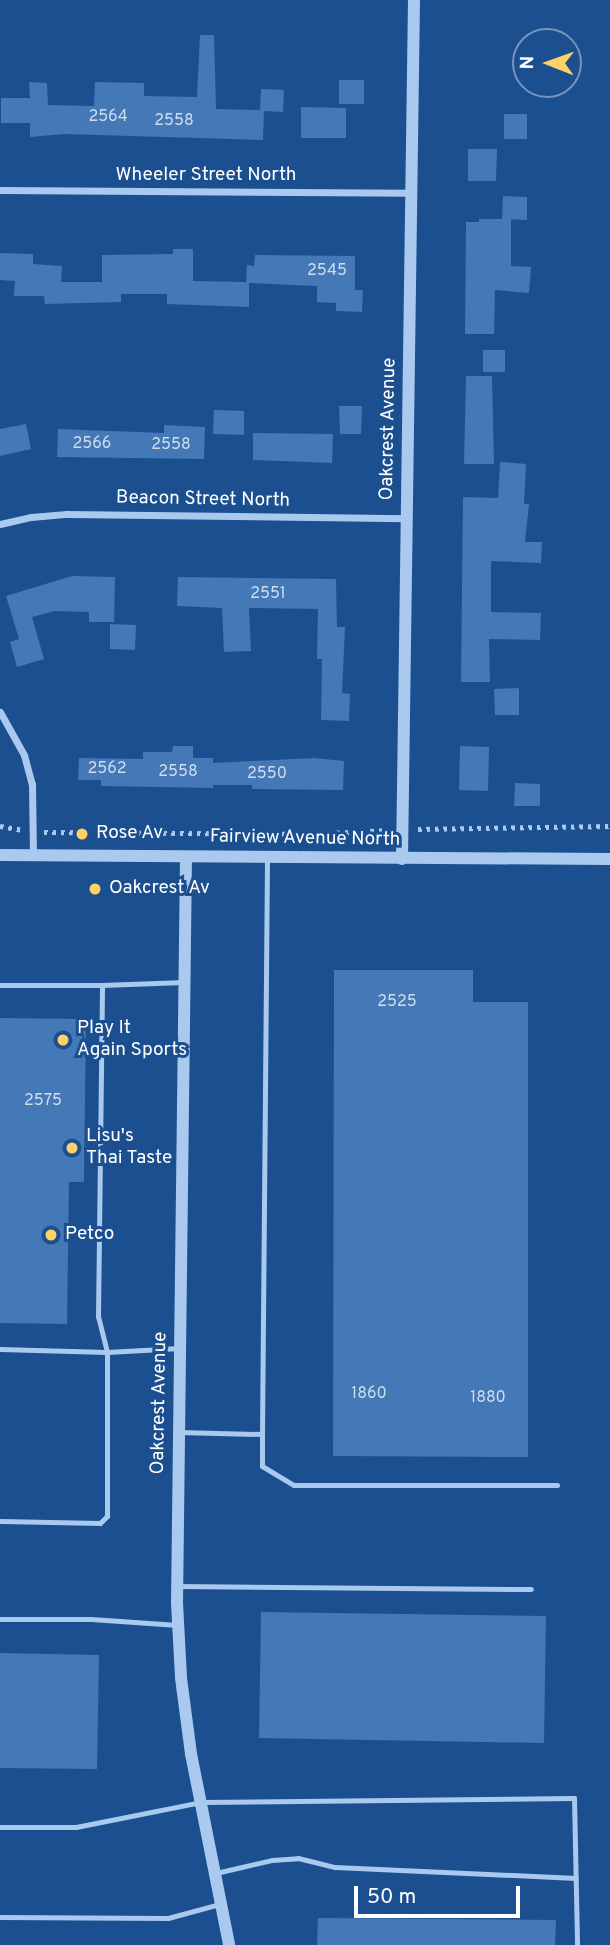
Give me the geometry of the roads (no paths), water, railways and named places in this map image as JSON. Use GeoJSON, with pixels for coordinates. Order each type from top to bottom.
{"type":"FeatureCollection","features":[{"type":"Feature","properties":{"kind":"street","name":"Oakcrest Avenue"},"geometry":{"type":"LineString","coordinates":[[402,859],[414,0]]}},
{"type":"Feature","properties":{"kind":"street","name":"Wheeler Street North"},"geometry":{"type":"LineString","coordinates":[[0,190],[411,193]]}},
{"type":"Feature","properties":{"kind":"street","name":"Beacon Street North"},"geometry":{"type":"LineString","coordinates":[[0,524],[32,517],[67,514],[407,517]]}},
{"type":"Feature","properties":{"kind":"street"},"geometry":{"type":"LineString","coordinates":[[0,712],[24,755],[32,784],[33,855]]}},
{"type":"Feature","properties":{"kind":"street","name":"Fairview Avenue North"},"geometry":{"type":"LineString","coordinates":[[0,855],[610,859]]}},
{"type":"Feature","properties":{"kind":"street","name":"Oakcrest Avenue"},"geometry":{"type":"LineString","coordinates":[[186,857],[178,1625],[181,1678],[201,1802],[223,1903],[229,1945]]}},
{"type":"Feature","properties":{"kind":"lane"},"geometry":{"type":"LineString","coordinates":[[267,857],[262,1466],[294,1485],[557,1485]]}},
{"type":"Feature","properties":{"kind":"lane"},"geometry":{"type":"LineString","coordinates":[[0,985],[184,982]]}},
{"type":"Feature","properties":{"kind":"lane"},"geometry":{"type":"LineString","coordinates":[[0,1521],[100,1523],[107,1516],[107,1352],[98,1317],[102,985]]}},
{"type":"Feature","properties":{"kind":"lane"},"geometry":{"type":"LineString","coordinates":[[0,1349],[107,1352],[180,1348]]}},
{"type":"Feature","properties":{"kind":"lane"},"geometry":{"type":"LineString","coordinates":[[178,1432],[262,1434]]}},
{"type":"Feature","properties":{"kind":"lane"},"geometry":{"type":"LineString","coordinates":[[177,1586],[531,1589]]}},
{"type":"Feature","properties":{"kind":"lane"},"geometry":{"type":"LineString","coordinates":[[0,1619],[91,1619],[178,1625]]}},
{"type":"Feature","properties":{"kind":"lane"},"geometry":{"type":"LineString","coordinates":[[0,1827],[76,1827],[201,1802],[574,1798],[577,1945]]}},
{"type":"Feature","properties":{"kind":"lane"},"geometry":{"type":"LineString","coordinates":[[216,1873],[272,1860],[298,1858],[335,1867],[576,1878]]}},
{"type":"Feature","properties":{"kind":"lane"},"geometry":{"type":"LineString","coordinates":[[0,1917],[168,1918],[223,1903]]}},
{"type":"Feature","properties":{"kind":"place","name":"Rose Av"},"geometry":{"type":"Point","coordinates":[82,834]}},
{"type":"Feature","properties":{"kind":"place","name":"Oakcrest Av"},"geometry":{"type":"Point","coordinates":[95,889]}},
{"type":"Feature","properties":{"kind":"place","name":"Play It Again Sports"},"geometry":{"type":"Point","coordinates":[63,1040]}},
{"type":"Feature","properties":{"kind":"place","name":"Lisu's Thai Taste"},"geometry":{"type":"Point","coordinates":[72,1148]}},
{"type":"Feature","properties":{"kind":"place","name":"Petco"},"geometry":{"type":"Point","coordinates":[51,1235]}}]}
